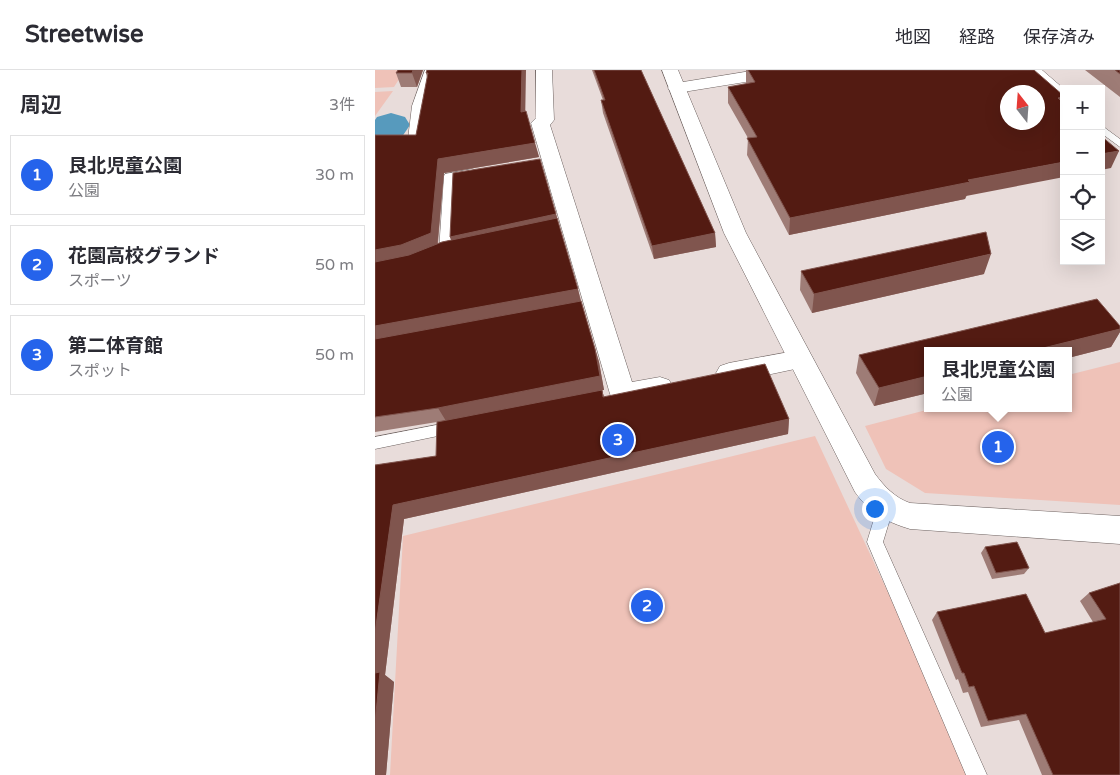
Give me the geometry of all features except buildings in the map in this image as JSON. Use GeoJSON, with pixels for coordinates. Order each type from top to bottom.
{"type":"FeatureCollection","features":[{"type":"Feature","properties":{"kind":"street"},"geometry":{"type":"LineString","coordinates":[[544,70],[545,120],[540,123],[547,161],[592,308],[614,396],[679,383]]}},
{"type":"Feature","properties":{"kind":"street"},"geometry":{"type":"LineString","coordinates":[[788,70],[674,79],[735,233],[874,496],[897,513],[910,516],[1120,530]]}},
{"type":"Feature","properties":{"kind":"street"},"geometry":{"type":"LineString","coordinates":[[707,378],[800,359]]}},
{"type":"Feature","properties":{"kind":"lane"},"geometry":{"type":"LineString","coordinates":[[413,139],[417,106],[430,70]]}},
{"type":"Feature","properties":{"kind":"lane"},"geometry":{"type":"LineString","coordinates":[[1037,70],[1060,90]]}},
{"type":"Feature","properties":{"kind":"lane"},"geometry":{"type":"LineString","coordinates":[[1103,130],[1120,144]]}},
{"type":"Feature","properties":{"kind":"lane"},"geometry":{"type":"LineString","coordinates":[[446,251],[449,176],[486,170]]}},
{"type":"Feature","properties":{"kind":"lane"},"geometry":{"type":"LineString","coordinates":[[375,443],[471,424]]}},
{"type":"Feature","properties":{"kind":"lane"},"geometry":{"type":"LineString","coordinates":[[886,506],[875,542],[977,775]]}},
{"type":"Feature","properties":{"kind":"shaded area"},"geometry":{"type":"Polygon","coordinates":[[[375,70],[405,70],[394,87],[375,88],[375,70]]]}},
{"type":"Feature","properties":{"kind":"shaded area"},"geometry":{"type":"Polygon","coordinates":[[[393,91],[375,116],[375,92],[393,91]]]}},
{"type":"Feature","properties":{"kind":"shaded area"},"geometry":{"type":"Polygon","coordinates":[[[1120,362],[1120,505],[925,493],[886,469],[865,426],[924,411],[1072,412],[1072,374],[1120,362]]]}},
{"type":"Feature","properties":{"kind":"shaded area"},"geometry":{"type":"Polygon","coordinates":[[[815,436],[954,734],[970,775],[390,775],[403,536],[815,436]]]}},
{"type":"Feature","properties":{"kind":"waterway"},"geometry":{"type":"LineString","coordinates":[[375,148],[391,125]]}},
{"type":"Feature","properties":{"kind":"place","name":"第二体育館"},"geometry":{"type":"Point","coordinates":[618,440]}},
{"type":"Feature","properties":{"kind":"place","name":"艮北児童公園"},"geometry":{"type":"Point","coordinates":[998,447]}},
{"type":"Feature","properties":{"kind":"place","name":"花園高校グランド"},"geometry":{"type":"Point","coordinates":[647,606]}}]}
